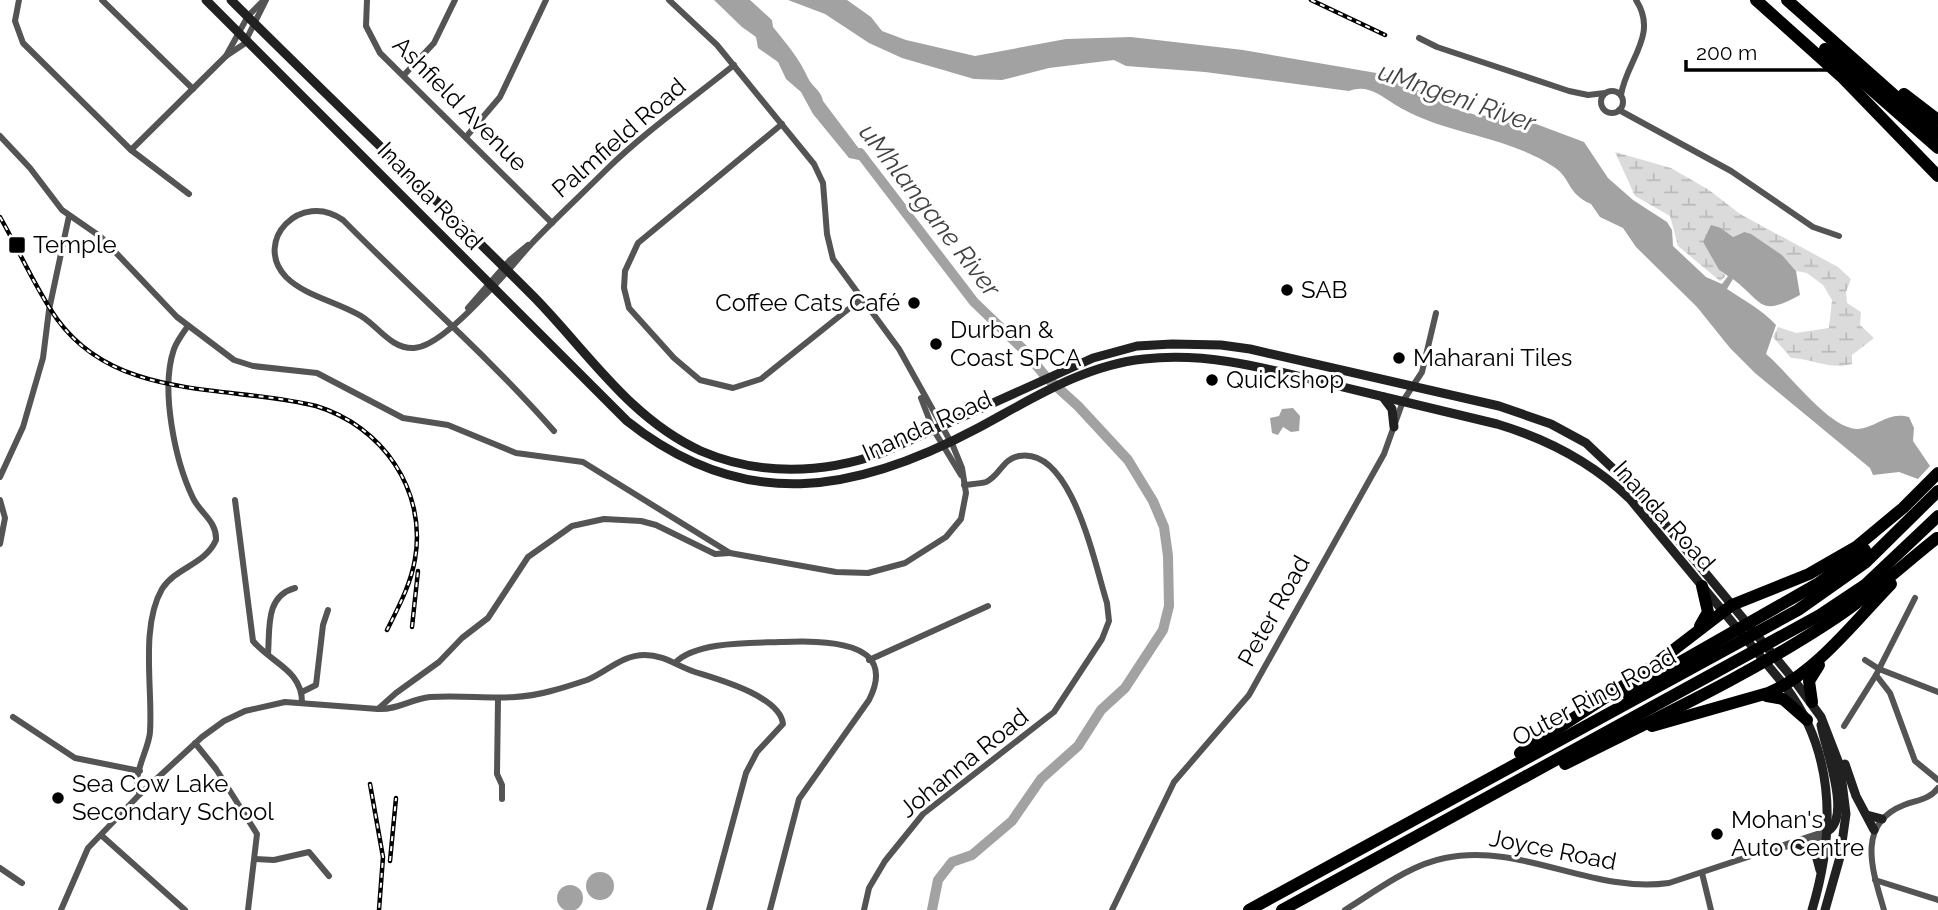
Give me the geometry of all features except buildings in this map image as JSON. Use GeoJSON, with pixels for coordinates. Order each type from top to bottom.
{"type":"FeatureCollection","features":[{"type":"Feature","properties":{"kind":"highway"},"geometry":{"type":"LineString","coordinates":[[1756,0],[1801,37],[1938,176]]}},
{"type":"Feature","properties":{"kind":"highway"},"geometry":{"type":"LineString","coordinates":[[1765,0],[1938,150]]}},
{"type":"Feature","properties":{"kind":"highway"},"geometry":{"type":"LineString","coordinates":[[1787,0],[1938,134]]}},
{"type":"Feature","properties":{"kind":"highway"},"geometry":{"type":"LineString","coordinates":[[1863,67],[1887,81],[1938,120]]}},
{"type":"Feature","properties":{"kind":"highway"},"geometry":{"type":"LineString","coordinates":[[1516,756],[1819,583],[1887,531],[1903,508],[1938,472]]}},
{"type":"Feature","properties":{"kind":"highway","name":"Outer Ring Road"},"geometry":{"type":"LineString","coordinates":[[1249,910],[1798,610],[1844,580],[1887,531],[1938,491]]}},
{"type":"Feature","properties":{"kind":"highway","name":"Outer Ring Road"},"geometry":{"type":"LineString","coordinates":[[1282,910],[1793,631],[1912,555],[1938,516]]}},
{"type":"Feature","properties":{"kind":"highway"},"geometry":{"type":"LineString","coordinates":[[1466,790],[1646,671],[1728,608],[1816,570],[1887,531]]}},
{"type":"Feature","properties":{"kind":"highway"},"geometry":{"type":"LineString","coordinates":[[1424,833],[1622,736],[1820,628],[1855,605],[1912,555],[1937,537]]}},
{"type":"Feature","properties":{"kind":"highway"},"geometry":{"type":"LineString","coordinates":[[1812,702],[1808,688],[1811,675],[1912,555]]}},
{"type":"Feature","properties":{"kind":"highway"},"geometry":{"type":"LineString","coordinates":[[1690,636],[1706,619],[1710,602],[1702,586]]}},
{"type":"Feature","properties":{"kind":"highway"},"geometry":{"type":"LineString","coordinates":[[1622,736],[1758,696],[1790,683],[1853,624]]}},
{"type":"Feature","properties":{"kind":"highway"},"geometry":{"type":"LineString","coordinates":[[1758,696],[1783,699],[1807,720]]}},
{"type":"Feature","properties":{"kind":"main road","name":"Inanda Road"},"geometry":{"type":"LineString","coordinates":[[206,0],[489,288],[628,421],[668,449],[718,472],[772,483],[830,483],[897,466],[1078,377],[1144,359],[1208,357],[1250,364],[1528,433],[1572,454],[1608,479],[1630,499],[1702,586]]}},
{"type":"Feature","properties":{"kind":"main road","name":"Inanda Road"},"geometry":{"type":"LineString","coordinates":[[230,0],[505,269],[637,408],[670,434],[711,454],[758,467],[812,470],[866,459],[1070,368],[1108,353],[1137,346],[1221,345],[1414,385],[1522,412],[1573,435],[1636,490],[1721,592],[1733,623],[1767,664],[1812,702],[1821,717],[1836,750],[1843,775],[1846,814],[1843,845],[1825,910]]}},
{"type":"Feature","properties":{"kind":"main road"},"geometry":{"type":"LineString","coordinates":[[1382,396],[1392,409],[1394,427]]}},
{"type":"Feature","properties":{"kind":"main road","name":"Inanda Road"},"geometry":{"type":"LineString","coordinates":[[1710,602],[1728,608],[1742,618],[1777,659],[1807,720],[1822,765],[1829,830],[1821,879],[1812,910]]}},
{"type":"Feature","properties":{"kind":"main road"},"geometry":{"type":"LineString","coordinates":[[1821,717],[1838,744],[1856,796],[1874,830]]}},
{"type":"Feature","properties":{"kind":"main road"},"geometry":{"type":"LineString","coordinates":[[1821,717],[1836,785],[1836,820],[1829,830],[1838,835],[1843,845]]}},
{"type":"Feature","properties":{"kind":"main road"},"geometry":{"type":"LineString","coordinates":[[1867,815],[1882,819]]}},
{"type":"Feature","properties":{"kind":"main road"},"geometry":{"type":"LineString","coordinates":[[1798,844],[1815,850],[1821,879]]}},
{"type":"Feature","properties":{"kind":"street"},"geometry":{"type":"LineString","coordinates":[[19,0],[15,21],[23,43],[131,150],[189,194]]}},
{"type":"Feature","properties":{"kind":"street"},"geometry":{"type":"LineString","coordinates":[[102,0],[193,89]]}},
{"type":"Feature","properties":{"kind":"street"},"geometry":{"type":"LineString","coordinates":[[131,150],[226,56],[246,40],[256,25],[265,0]]}},
{"type":"Feature","properties":{"kind":"street"},"geometry":{"type":"LineString","coordinates":[[226,56],[248,16],[265,0]]}},
{"type":"Feature","properties":{"kind":"street","name":"Ashfield Avenue"},"geometry":{"type":"LineString","coordinates":[[367,0],[366,26],[372,43],[552,223]]}},
{"type":"Feature","properties":{"kind":"street"},"geometry":{"type":"LineString","coordinates":[[404,75],[434,43],[455,0]]}},
{"type":"Feature","properties":{"kind":"street"},"geometry":{"type":"LineString","coordinates":[[466,137],[500,97],[546,0]]}},
{"type":"Feature","properties":{"kind":"street"},"geometry":{"type":"LineString","coordinates":[[378,709],[439,663],[461,638],[488,618],[528,557],[572,526],[604,519],[641,521],[656,525],[715,554],[730,553],[848,573],[868,573],[892,567],[932,547],[951,532],[963,513],[964,485],[961,475],[895,341],[840,272],[830,251],[825,200],[818,170],[701,27],[669,0]]}},
{"type":"Feature","properties":{"kind":"street"},"geometry":{"type":"LineString","coordinates":[[1619,110],[1627,76],[1644,34],[1645,17],[1636,0]]}},
{"type":"Feature","properties":{"kind":"street"},"geometry":{"type":"LineString","coordinates":[[1419,38],[1437,47],[1588,95],[1610,112],[1619,110],[1711,159],[1813,227],[1839,236]]}},
{"type":"Feature","properties":{"kind":"street","name":"Palmfield Road"},"geometry":{"type":"LineString","coordinates":[[450,326],[607,168],[734,65]]}},
{"type":"Feature","properties":{"kind":"street"},"geometry":{"type":"LineString","coordinates":[[1588,95],[1612,90],[1627,76]]}},
{"type":"Feature","properties":{"kind":"street"},"geometry":{"type":"LineString","coordinates":[[1612,90],[1621,95]]}},
{"type":"Feature","properties":{"kind":"street"},"geometry":{"type":"LineString","coordinates":[[1601,103],[1605,93]]}},
{"type":"Feature","properties":{"kind":"street"},"geometry":{"type":"LineString","coordinates":[[782,124],[638,243],[625,271],[624,288],[629,308],[674,358],[700,380],[733,388],[761,379],[861,299]]}},
{"type":"Feature","properties":{"kind":"street"},"geometry":{"type":"LineString","coordinates":[[0,136],[69,216],[107,242],[155,296],[188,326],[243,364],[317,373],[403,418],[448,425],[516,453],[566,458],[590,465],[730,553]]}},
{"type":"Feature","properties":{"kind":"street"},"geometry":{"type":"LineString","coordinates":[[450,326],[430,344],[411,348],[400,346],[363,317],[294,283],[281,270],[275,253],[284,225],[303,212],[318,210],[335,215],[450,326],[554,431]]}},
{"type":"Feature","properties":{"kind":"street"},"geometry":{"type":"LineString","coordinates":[[0,477],[23,427],[43,358],[49,310],[69,216]]}},
{"type":"Feature","properties":{"kind":"street","name":"Peter Road"},"geometry":{"type":"LineString","coordinates":[[1112,910],[1174,782],[1228,723],[1249,695],[1378,465],[1402,401],[1422,372],[1436,313]]}},
{"type":"Feature","properties":{"kind":"street"},"geometry":{"type":"LineString","coordinates":[[140,794],[137,786],[150,735],[150,639],[160,593],[167,582],[208,554],[216,540],[213,525],[197,506],[189,490],[168,404],[173,350],[188,326]]}},
{"type":"Feature","properties":{"kind":"street","name":"Johanna Road"},"geometry":{"type":"LineString","coordinates":[[864,910],[875,876],[915,823],[1048,719],[1102,639],[1109,613],[1064,479],[1046,461],[1026,455],[1005,462],[985,482],[964,485]]}},
{"type":"Feature","properties":{"kind":"street"},"geometry":{"type":"LineString","coordinates":[[0,500],[5,518],[0,544]]}},
{"type":"Feature","properties":{"kind":"street"},"geometry":{"type":"LineString","coordinates":[[235,500],[253,639],[296,678],[302,692],[302,702]]}},
{"type":"Feature","properties":{"kind":"street"},"geometry":{"type":"LineString","coordinates":[[268,654],[274,601],[282,593],[295,588]]}},
{"type":"Feature","properties":{"kind":"street"},"geometry":{"type":"LineString","coordinates":[[1843,726],[1877,672],[1915,598]]}},
{"type":"Feature","properties":{"kind":"street"},"geometry":{"type":"LineString","coordinates":[[869,660],[988,606]]}},
{"type":"Feature","properties":{"kind":"street"},"geometry":{"type":"LineString","coordinates":[[302,692],[316,685],[323,625],[328,610]]}},
{"type":"Feature","properties":{"kind":"street"},"geometry":{"type":"LineString","coordinates":[[675,663],[687,654],[718,646],[815,641],[846,644],[869,660],[874,677],[872,694],[799,799],[770,910]]}},
{"type":"Feature","properties":{"kind":"street"},"geometry":{"type":"LineString","coordinates":[[61,910],[84,855],[101,835],[195,743],[225,721],[245,711],[275,703],[302,702],[391,709],[429,697],[498,699],[552,691],[588,679],[631,657],[657,656],[737,685],[768,703],[783,720],[779,732],[754,756],[746,773],[709,910]]}},
{"type":"Feature","properties":{"kind":"street"},"geometry":{"type":"LineString","coordinates":[[1865,660],[1890,692],[1913,758],[1938,780]]}},
{"type":"Feature","properties":{"kind":"street"},"geometry":{"type":"LineString","coordinates":[[1877,672],[1938,692]]}},
{"type":"Feature","properties":{"kind":"street"},"geometry":{"type":"LineString","coordinates":[[498,699],[497,774],[502,785],[502,799]]}},
{"type":"Feature","properties":{"kind":"street"},"geometry":{"type":"LineString","coordinates":[[13,717],[75,758],[140,771]]}},
{"type":"Feature","properties":{"kind":"street"},"geometry":{"type":"LineString","coordinates":[[195,743],[255,830],[255,859],[248,910]]}},
{"type":"Feature","properties":{"kind":"street"},"geometry":{"type":"LineString","coordinates":[[1884,910],[1870,853],[1874,830],[1882,819],[1902,806],[1931,796],[1938,788]]}},
{"type":"Feature","properties":{"kind":"street","name":"Joyce Road"},"geometry":{"type":"LineString","coordinates":[[1762,852],[1821,837],[1829,830]]}},
{"type":"Feature","properties":{"kind":"street","name":"Joyce Road"},"geometry":{"type":"LineString","coordinates":[[1345,910],[1416,867],[1461,855],[1499,855],[1635,885],[1669,883],[1777,845],[1829,830]]}},
{"type":"Feature","properties":{"kind":"street"},"geometry":{"type":"LineString","coordinates":[[101,835],[185,910]]}},
{"type":"Feature","properties":{"kind":"street"},"geometry":{"type":"LineString","coordinates":[[255,859],[274,860],[309,852],[329,876]]}},
{"type":"Feature","properties":{"kind":"street"},"geometry":{"type":"LineString","coordinates":[[0,868],[22,883]]}},
{"type":"Feature","properties":{"kind":"street"},"geometry":{"type":"LineString","coordinates":[[1702,873],[1711,910]]}},
{"type":"Feature","properties":{"kind":"street"},"geometry":{"type":"LineString","coordinates":[[1875,880],[1938,900]]}},
{"type":"Feature","properties":{"kind":"green space"},"geometry":{"type":"Polygon","coordinates":[[[1615,152],[1671,168],[1709,190],[1740,214],[1838,267],[1851,279],[1846,292],[1847,303],[1861,312],[1860,325],[1874,338],[1852,355],[1852,364],[1844,366],[1791,358],[1773,337],[1778,327],[1796,333],[1829,328],[1832,300],[1823,285],[1807,273],[1796,271],[1782,255],[1743,232],[1733,237],[1721,228],[1703,242],[1719,270],[1726,276],[1720,281],[1678,246],[1670,216],[1635,196],[1615,152]]]}},
{"type":"Feature","properties":{"kind":"shaded area"},"geometry":{"type":"Polygon","coordinates":[[[714,0],[750,0],[772,20],[773,27],[796,57],[823,101],[869,162],[849,158],[813,114],[801,92],[786,79],[778,62],[758,48],[756,37],[714,0]]]}},
{"type":"Feature","properties":{"kind":"shaded area"},"geometry":{"type":"Polygon","coordinates":[[[788,0],[847,0],[871,17],[882,31],[906,40],[975,56],[1066,39],[1131,37],[1243,50],[1394,76],[1449,107],[1476,115],[1520,118],[1584,142],[1608,178],[1633,200],[1667,222],[1672,230],[1673,246],[1706,277],[1722,284],[1728,276],[1719,270],[1703,242],[1711,225],[1721,228],[1733,237],[1744,232],[1751,234],[1782,255],[1796,271],[1800,295],[1787,302],[1769,306],[1757,301],[1733,279],[1727,289],[1776,325],[1766,354],[1821,410],[1846,426],[1864,428],[1894,416],[1909,417],[1914,428],[1913,441],[1930,466],[1918,479],[1899,472],[1873,475],[1870,468],[1755,373],[1730,348],[1697,307],[1636,247],[1623,228],[1600,217],[1591,204],[1573,191],[1560,172],[1535,156],[1433,122],[1362,89],[1349,91],[1205,72],[1126,66],[1114,60],[1049,68],[1002,80],[974,79],[902,58],[869,43],[825,14],[788,0]]]}},
{"type":"Feature","properties":{"kind":"shaded area"},"geometry":{"type":"Polygon","coordinates":[[[1293,408],[1300,416],[1299,431],[1291,432],[1283,427],[1278,435],[1272,433],[1270,418],[1279,416],[1282,409],[1293,408]]]}},
{"type":"Feature","properties":{"kind":"shaded area"},"geometry":{"type":"Polygon","coordinates":[[[600,872],[610,876],[614,886],[610,896],[600,900],[590,896],[586,886],[590,876],[600,872]]]}},
{"type":"Feature","properties":{"kind":"shaded area"},"geometry":{"type":"Polygon","coordinates":[[[570,885],[580,888],[583,898],[580,908],[570,911],[560,908],[557,898],[560,888],[570,885]]]}},
{"type":"Feature","properties":{"kind":"waterway","name":"uMhlangane River"},"geometry":{"type":"LineString","coordinates":[[860,153],[974,302],[1023,349],[1046,377],[1078,406],[1128,460],[1153,501],[1164,527],[1168,556],[1169,606],[1163,630],[1125,688],[1101,710],[1078,746],[1041,779],[1012,821],[972,855],[952,862],[938,880],[932,910]]}},
{"type":"Feature","properties":{"kind":"railway"},"geometry":{"type":"LineString","coordinates":[[1311,0],[1385,35]]}},
{"type":"Feature","properties":{"kind":"railway"},"geometry":{"type":"LineString","coordinates":[[0,217],[57,319],[82,346],[110,365],[142,377],[176,385],[316,406],[340,415],[379,445],[395,464],[406,486],[414,509],[417,533],[410,578],[387,630]]}},
{"type":"Feature","properties":{"kind":"railway"},"geometry":{"type":"LineString","coordinates":[[412,627],[418,571]]}},
{"type":"Feature","properties":{"kind":"railway"},"geometry":{"type":"LineString","coordinates":[[370,784],[383,857],[379,910]]}},
{"type":"Feature","properties":{"kind":"railway"},"geometry":{"type":"LineString","coordinates":[[390,861],[396,798]]}},
{"type":"Feature","properties":{"kind":"place","name":"Temple"},"geometry":{"type":"Point","coordinates":[17,245]}},
{"type":"Feature","properties":{"kind":"place","name":"SAB"},"geometry":{"type":"Point","coordinates":[1287,290]}},
{"type":"Feature","properties":{"kind":"place","name":"Coffee Cats Café"},"geometry":{"type":"Point","coordinates":[914,303]}},
{"type":"Feature","properties":{"kind":"place","name":"Durban & Coast SPCA"},"geometry":{"type":"Point","coordinates":[936,344]}},
{"type":"Feature","properties":{"kind":"place","name":"Maharani Tiles"},"geometry":{"type":"Point","coordinates":[1399,358]}},
{"type":"Feature","properties":{"kind":"place","name":"Quickshop"},"geometry":{"type":"Point","coordinates":[1212,380]}},
{"type":"Feature","properties":{"kind":"place","name":"Sea Cow Lake Secondary School"},"geometry":{"type":"Point","coordinates":[58,798]}},
{"type":"Feature","properties":{"kind":"place","name":"Mohan's Auto Centre"},"geometry":{"type":"Point","coordinates":[1717,834]}},
{"type":"Feature","properties":{"kind":"water label","name":"uMngeni River"},"geometry":{"type":"Point","coordinates":[1457,97]}}]}
